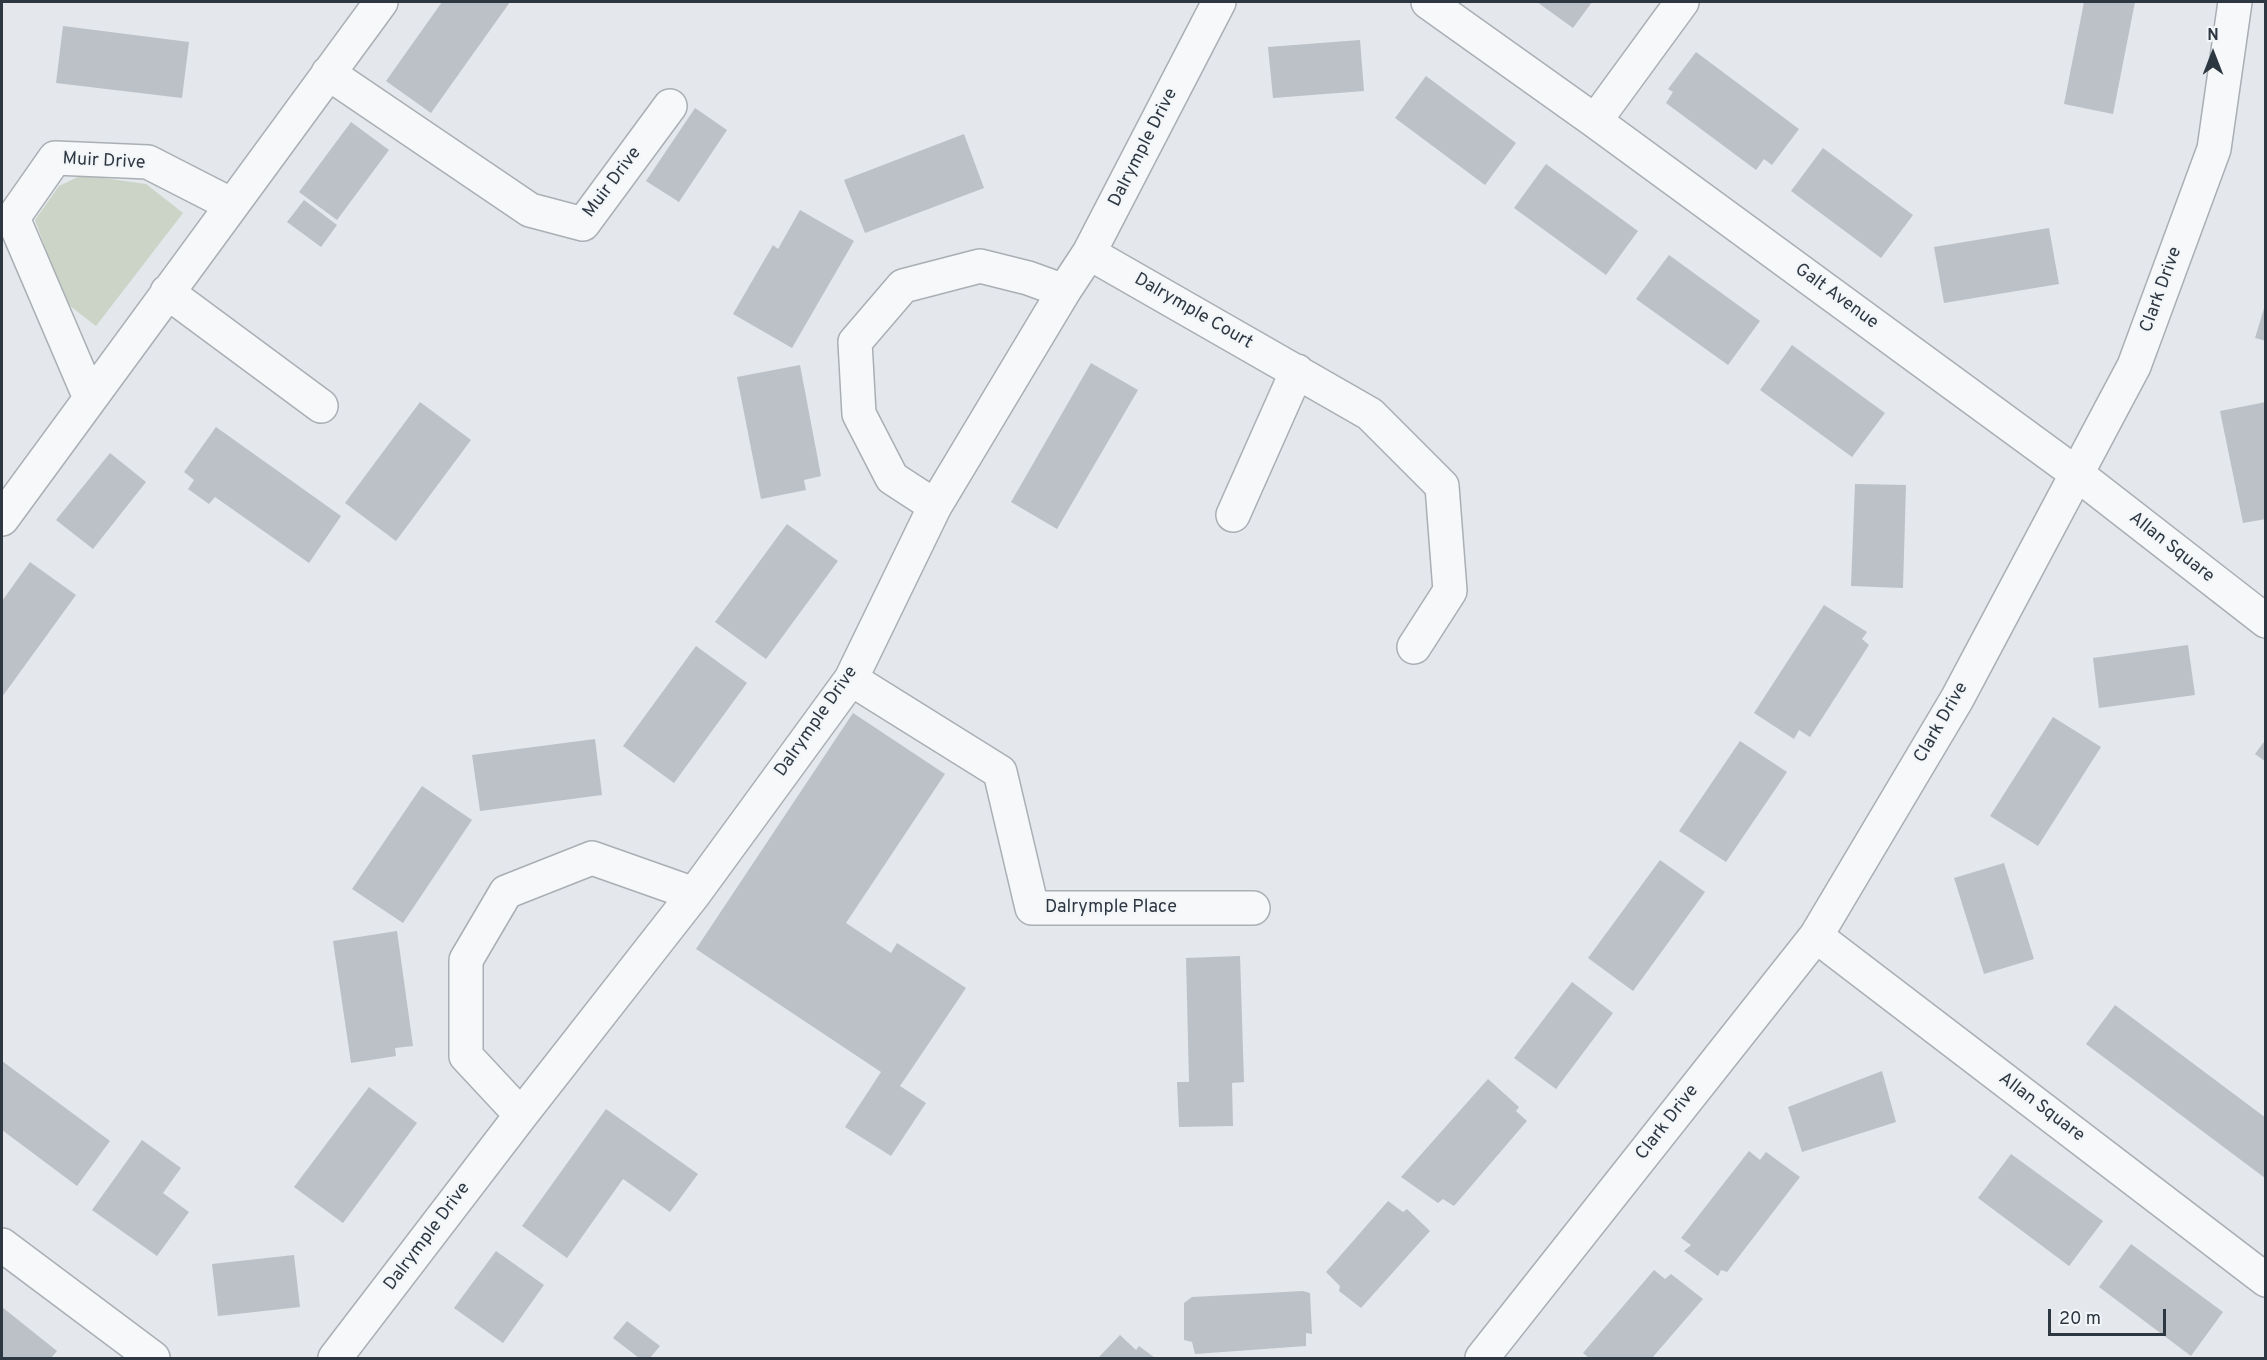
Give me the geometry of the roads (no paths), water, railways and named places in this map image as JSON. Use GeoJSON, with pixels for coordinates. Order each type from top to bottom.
{"type":"FeatureCollection","features":[{"type":"Feature","properties":{"kind":"street"},"geometry":{"type":"LineString","coordinates":[[2,519],[381,2]]}},
{"type":"Feature","properties":{"kind":"street","name":"Dalrymple Drive"},"geometry":{"type":"LineString","coordinates":[[335,1359],[521,1115],[694,894],[851,679],[935,506],[1089,253],[1219,2]]}},
{"type":"Feature","properties":{"kind":"street","name":"Galt Avenue"},"geometry":{"type":"LineString","coordinates":[[1428,2],[1595,121],[2077,474]]}},
{"type":"Feature","properties":{"kind":"street"},"geometry":{"type":"LineString","coordinates":[[1595,121],[1682,2]]}},
{"type":"Feature","properties":{"kind":"street","name":"Clark Drive"},"geometry":{"type":"LineString","coordinates":[[1482,1359],[1816,936],[1957,699],[2133,366],[2214,149],[2235,2]]}},
{"type":"Feature","properties":{"kind":"street","name":"Muir Drive"},"geometry":{"type":"LineString","coordinates":[[328,73],[530,210],[583,224],[670,106]]}},
{"type":"Feature","properties":{"kind":"street","name":"Muir Drive"},"geometry":{"type":"LineString","coordinates":[[90,398],[13,218],[55,158],[148,162],[232,205]]}},
{"type":"Feature","properties":{"kind":"street","name":"Dalrymple Court"},"geometry":{"type":"LineString","coordinates":[[1089,253],[1370,414],[1442,486],[1450,591],[1414,647]]}},
{"type":"Feature","properties":{"kind":"street"},"geometry":{"type":"LineString","coordinates":[[935,506],[891,478],[859,414],[855,342],[903,286],[980,266],[1028,278],[1064,291]]}},
{"type":"Feature","properties":{"kind":"street"},"geometry":{"type":"LineString","coordinates":[[167,292],[321,406]]}},
{"type":"Feature","properties":{"kind":"street"},"geometry":{"type":"LineString","coordinates":[[1233,515],[1297,371]]}},
{"type":"Feature","properties":{"kind":"street","name":"Allan Square"},"geometry":{"type":"LineString","coordinates":[[2077,474],[2265,621]]}},
{"type":"Feature","properties":{"kind":"street","name":"Dalrymple Place"},"geometry":{"type":"LineString","coordinates":[[851,679],[1000,772],[1032,908],[1253,908]]}},
{"type":"Feature","properties":{"kind":"street"},"geometry":{"type":"LineString","coordinates":[[521,1115],[465,1056],[465,960],[506,892],[592,858],[694,894]]}},
{"type":"Feature","properties":{"kind":"street","name":"Allan Square"},"geometry":{"type":"LineString","coordinates":[[1816,936],[2265,1280]]}},
{"type":"Feature","properties":{"kind":"street"},"geometry":{"type":"LineString","coordinates":[[2,1245],[153,1359]]}}]}
